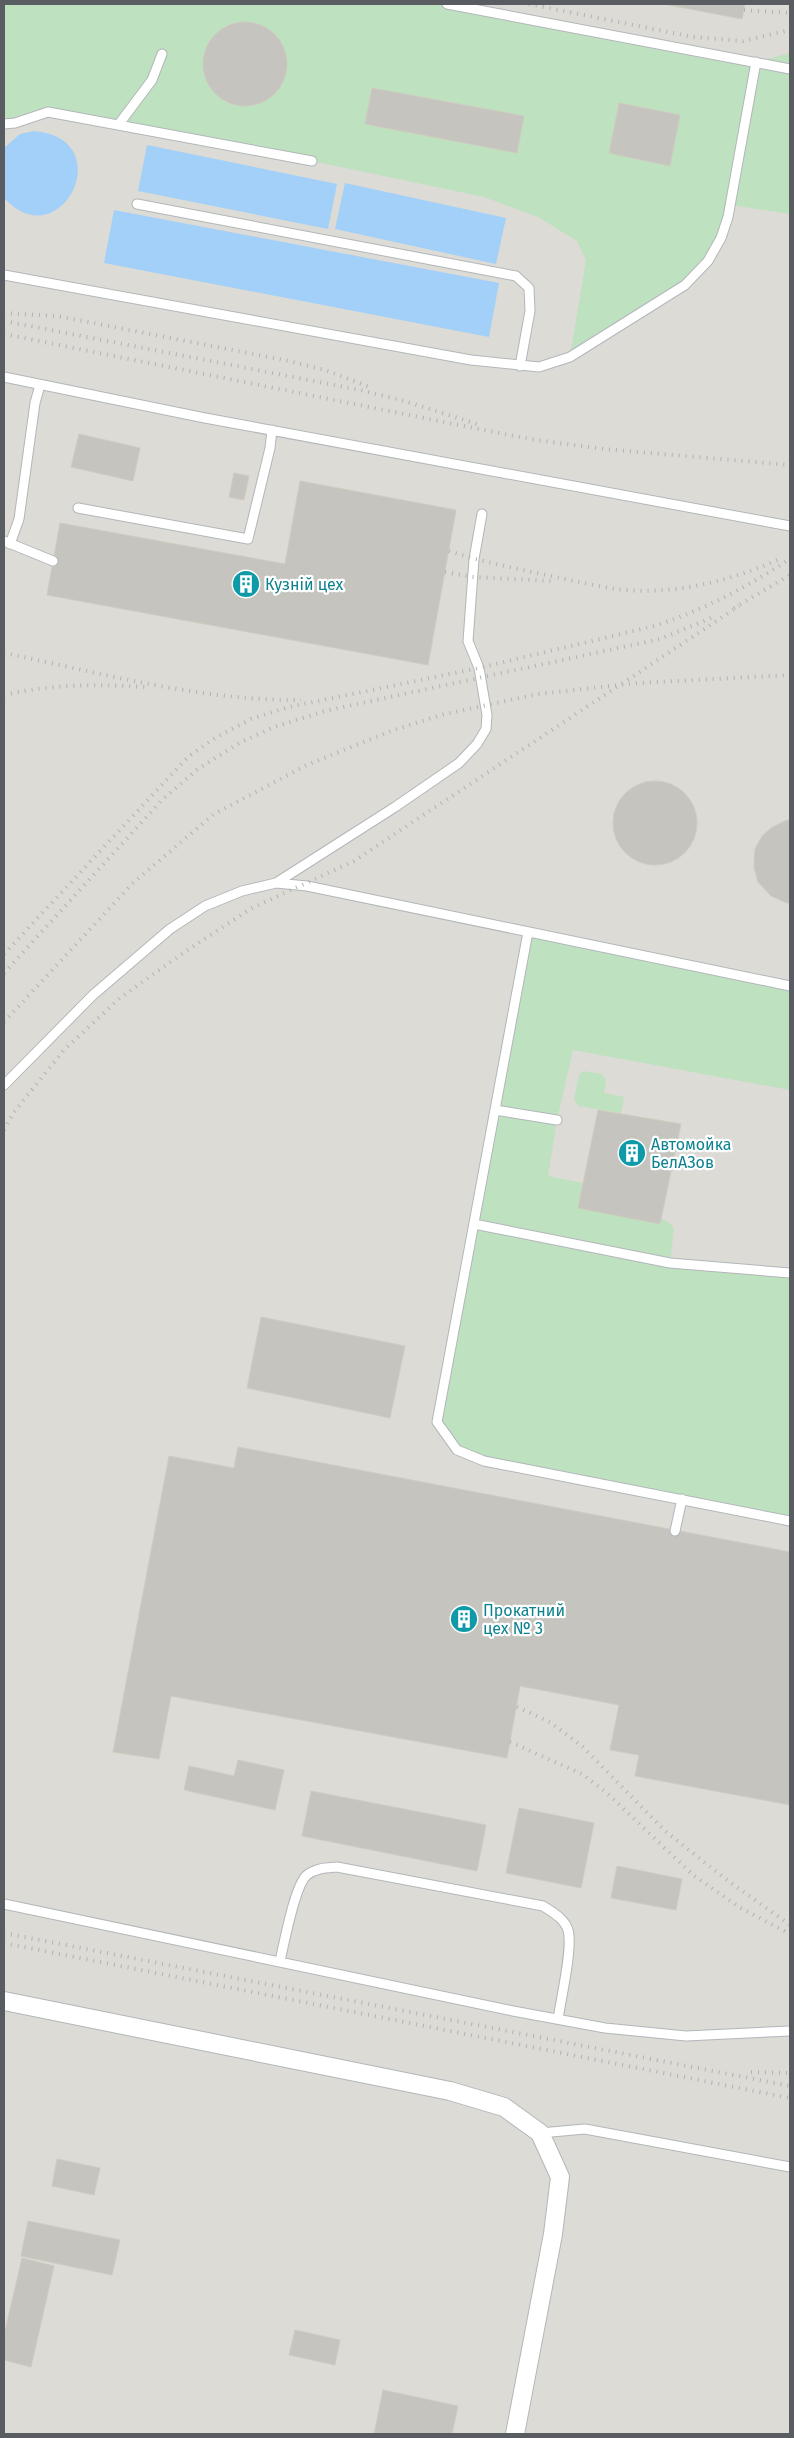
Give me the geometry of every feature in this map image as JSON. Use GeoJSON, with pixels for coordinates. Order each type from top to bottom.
{"type":"FeatureCollection","features":[{"type":"Feature","properties":{"kind":"street"},"geometry":{"type":"LineString","coordinates":[[4,2002],[450,2091],[504,2107],[540,2133],[560,2177],[553,2234],[515,2434]]}},
{"type":"Feature","properties":{"kind":"lane"},"geometry":{"type":"LineString","coordinates":[[448,4],[790,69]]}},
{"type":"Feature","properties":{"kind":"lane"},"geometry":{"type":"LineString","coordinates":[[119,124],[152,80],[162,54]]}},
{"type":"Feature","properties":{"kind":"lane"},"geometry":{"type":"LineString","coordinates":[[4,275],[471,360],[539,367],[570,357],[685,285],[708,261],[721,238],[728,217],[756,62]]}},
{"type":"Feature","properties":{"kind":"lane"},"geometry":{"type":"LineString","coordinates":[[4,124],[15,123],[48,112],[312,161]]}},
{"type":"Feature","properties":{"kind":"lane"},"geometry":{"type":"LineString","coordinates":[[137,204],[516,276],[529,288],[530,311],[520,366]]}},
{"type":"Feature","properties":{"kind":"lane"},"geometry":{"type":"LineString","coordinates":[[4,377],[272,430],[790,526]]}},
{"type":"Feature","properties":{"kind":"lane"},"geometry":{"type":"LineString","coordinates":[[40,385],[35,403],[19,519],[7,542],[53,561]]}},
{"type":"Feature","properties":{"kind":"lane"},"geometry":{"type":"LineString","coordinates":[[78,508],[248,539],[272,430]]}},
{"type":"Feature","properties":{"kind":"lane"},"geometry":{"type":"LineString","coordinates":[[276,883],[395,807],[458,763],[477,744],[486,730],[487,715],[479,668],[468,641],[474,559],[482,514]]}},
{"type":"Feature","properties":{"kind":"lane"},"geometry":{"type":"LineString","coordinates":[[4,1085],[94,995],[170,929],[206,906],[242,891],[276,883],[307,886],[790,986]]}},
{"type":"Feature","properties":{"kind":"lane"},"geometry":{"type":"LineString","coordinates":[[528,932],[437,1422],[458,1450],[484,1461],[790,1521]]}},
{"type":"Feature","properties":{"kind":"lane"},"geometry":{"type":"LineString","coordinates":[[495,1110],[557,1120]]}},
{"type":"Feature","properties":{"kind":"lane"},"geometry":{"type":"LineString","coordinates":[[474,1224],[670,1263],[790,1273]]}},
{"type":"Feature","properties":{"kind":"lane"},"geometry":{"type":"LineString","coordinates":[[675,1531],[682,1499]]}},
{"type":"Feature","properties":{"kind":"lane"},"geometry":{"type":"LineString","coordinates":[[280,1961],[296,1895],[305,1876],[320,1868],[337,1867],[543,1906],[559,1916],[568,1929],[569,1948],[558,2019]]}},
{"type":"Feature","properties":{"kind":"lane"},"geometry":{"type":"LineString","coordinates":[[4,1904],[604,2028],[686,2036],[790,2031]]}},
{"type":"Feature","properties":{"kind":"lane"},"geometry":{"type":"LineString","coordinates":[[540,2133],[585,2129],[790,2167]]}},
{"type":"Feature","properties":{"kind":"shaded area"},"geometry":{"type":"Polygon","coordinates":[[[4,4],[790,4],[790,2434],[4,2434],[4,4]]]}},
{"type":"Feature","properties":{"kind":"green space"},"geometry":{"type":"Polygon","coordinates":[[[4,4],[447,4],[756,62],[790,53],[790,214],[731,205],[721,238],[685,285],[570,357],[586,260],[577,241],[538,217],[484,197],[312,161],[48,112],[4,124],[4,4]]]}},
{"type":"Feature","properties":{"kind":"green space"},"geometry":{"type":"Polygon","coordinates":[[[528,932],[790,986],[790,1090],[573,1050],[557,1120],[548,1176],[583,1183],[578,1207],[660,1223],[661,1218],[672,1225],[674,1229],[670,1263],[790,1273],[790,1521],[484,1461],[457,1450],[437,1422],[528,932]]]}},
{"type":"Feature","properties":{"kind":"green space"},"geometry":{"type":"Polygon","coordinates":[[[583,1071],[602,1074],[606,1081],[604,1093],[624,1097],[621,1113],[579,1106],[574,1100],[579,1075],[583,1071]]]}},
{"type":"Feature","properties":{"kind":"water"},"geometry":{"type":"Polygon","coordinates":[[[34,131],[60,138],[74,153],[78,172],[73,190],[61,206],[45,215],[25,213],[4,198],[4,148],[20,134],[34,131]]]}},
{"type":"Feature","properties":{"kind":"water"},"geometry":{"type":"Polygon","coordinates":[[[147,145],[337,184],[328,229],[138,191],[147,145]]]}},
{"type":"Feature","properties":{"kind":"water"},"geometry":{"type":"Polygon","coordinates":[[[345,183],[506,218],[496,264],[335,229],[345,183]]]}},
{"type":"Feature","properties":{"kind":"water"},"geometry":{"type":"Polygon","coordinates":[[[114,210],[499,283],[489,337],[104,263],[114,210]]]}},
{"type":"Feature","properties":{"kind":"building"},"geometry":{"type":"Polygon","coordinates":[[[664,4],[745,4],[742,19],[664,4]]]}},
{"type":"Feature","properties":{"kind":"building"},"geometry":{"type":"Polygon","coordinates":[[[245,22],[268,29],[280,41],[287,64],[280,87],[268,99],[245,106],[222,99],[210,87],[203,64],[210,41],[222,29],[245,22]]]}},
{"type":"Feature","properties":{"kind":"building"},"geometry":{"type":"Polygon","coordinates":[[[372,88],[524,116],[517,153],[365,124],[372,88]]]}},
{"type":"Feature","properties":{"kind":"building"},"geometry":{"type":"Polygon","coordinates":[[[619,103],[680,115],[670,166],[609,153],[619,103]]]}},
{"type":"Feature","properties":{"kind":"building"},"geometry":{"type":"Polygon","coordinates":[[[79,434],[140,448],[133,481],[71,467],[79,434]]]}},
{"type":"Feature","properties":{"kind":"building"},"geometry":{"type":"Polygon","coordinates":[[[234,473],[249,476],[244,500],[229,497],[234,473]]]}},
{"type":"Feature","properties":{"kind":"building","name":"Кузній цех"},"geometry":{"type":"Polygon","coordinates":[[[300,481],[456,510],[428,665],[47,595],[60,523],[285,564],[300,481]]]}},
{"type":"Feature","properties":{"kind":"building"},"geometry":{"type":"Polygon","coordinates":[[[655,781],[678,788],[690,800],[697,823],[690,846],[678,858],[655,865],[632,858],[620,846],[613,823],[620,800],[632,788],[655,781]]]}},
{"type":"Feature","properties":{"kind":"building"},"geometry":{"type":"Polygon","coordinates":[[[790,820],[790,903],[771,896],[758,882],[754,867],[755,849],[762,836],[771,828],[790,820]]]}},
{"type":"Feature","properties":{"kind":"building","name":"Автомойка БелАЗов"},"geometry":{"type":"Polygon","coordinates":[[[598,1110],[681,1124],[660,1224],[578,1208],[598,1110]]]}},
{"type":"Feature","properties":{"kind":"building"},"geometry":{"type":"Polygon","coordinates":[[[261,1317],[405,1346],[390,1418],[247,1388],[261,1317]]]}},
{"type":"Feature","properties":{"kind":"building","name":"Прокатний цех № 3"},"geometry":{"type":"Polygon","coordinates":[[[238,1447],[790,1552],[790,1805],[635,1776],[639,1755],[610,1750],[619,1705],[520,1686],[507,1758],[171,1696],[159,1759],[113,1752],[169,1456],[234,1468],[238,1447]]]}},
{"type":"Feature","properties":{"kind":"building"},"geometry":{"type":"Polygon","coordinates":[[[238,1760],[284,1770],[275,1810],[184,1790],[189,1766],[234,1776],[238,1760]]]}},
{"type":"Feature","properties":{"kind":"building"},"geometry":{"type":"Polygon","coordinates":[[[311,1791],[486,1825],[477,1871],[302,1836],[311,1791]]]}},
{"type":"Feature","properties":{"kind":"building"},"geometry":{"type":"Polygon","coordinates":[[[519,1808],[594,1823],[581,1888],[506,1873],[519,1808]]]}},
{"type":"Feature","properties":{"kind":"building"},"geometry":{"type":"Polygon","coordinates":[[[617,1866],[682,1879],[676,1910],[611,1898],[617,1866]]]}},
{"type":"Feature","properties":{"kind":"building"},"geometry":{"type":"Polygon","coordinates":[[[57,2159],[100,2168],[94,2195],[52,2186],[57,2159]]]}},
{"type":"Feature","properties":{"kind":"building"},"geometry":{"type":"Polygon","coordinates":[[[28,2221],[120,2240],[112,2275],[21,2256],[28,2221]]]}},
{"type":"Feature","properties":{"kind":"building"},"geometry":{"type":"Polygon","coordinates":[[[22,2258],[54,2266],[31,2367],[4,2360],[4,2335],[22,2258]]]}},
{"type":"Feature","properties":{"kind":"building"},"geometry":{"type":"Polygon","coordinates":[[[295,2330],[340,2340],[335,2365],[289,2355],[295,2330]]]}},
{"type":"Feature","properties":{"kind":"building"},"geometry":{"type":"Polygon","coordinates":[[[383,2390],[458,2406],[452,2434],[374,2434],[383,2390]]]}},
{"type":"Feature","properties":{"kind":"railway"},"geometry":{"type":"LineString","coordinates":[[529,4],[693,37],[743,41],[790,30]]}},
{"type":"Feature","properties":{"kind":"railway"},"geometry":{"type":"LineString","coordinates":[[744,10],[790,13]]}},
{"type":"Feature","properties":{"kind":"railway"},"geometry":{"type":"LineString","coordinates":[[4,313],[57,316],[289,361],[325,370],[372,388]]}},
{"type":"Feature","properties":{"kind":"railway"},"geometry":{"type":"LineString","coordinates":[[4,321],[360,390],[401,400],[480,425]]}},
{"type":"Feature","properties":{"kind":"railway"},"geometry":{"type":"LineString","coordinates":[[4,334],[529,439],[604,449],[790,465]]}},
{"type":"Feature","properties":{"kind":"railway"},"geometry":{"type":"LineString","coordinates":[[449,551],[541,574],[616,589],[637,591],[701,585],[743,574],[782,558]]}},
{"type":"Feature","properties":{"kind":"railway"},"geometry":{"type":"LineString","coordinates":[[4,954],[188,757],[215,738],[251,719],[289,707],[479,668],[654,626],[690,613],[725,597],[790,559]]}},
{"type":"Feature","properties":{"kind":"railway"},"geometry":{"type":"LineString","coordinates":[[445,572],[472,577],[552,581]]}},
{"type":"Feature","properties":{"kind":"railway"},"geometry":{"type":"LineString","coordinates":[[734,608],[790,575]]}},
{"type":"Feature","properties":{"kind":"railway"},"geometry":{"type":"LineString","coordinates":[[4,1130],[14,1112],[64,1050],[120,998],[186,951],[252,908],[354,861],[739,606]]}},
{"type":"Feature","properties":{"kind":"railway"},"geometry":{"type":"LineString","coordinates":[[4,973],[163,799],[198,769],[239,743],[274,727],[325,711],[660,639],[716,616]]}},
{"type":"Feature","properties":{"kind":"railway"},"geometry":{"type":"LineString","coordinates":[[4,653],[189,691],[226,696],[301,700]]}},
{"type":"Feature","properties":{"kind":"railway"},"geometry":{"type":"LineString","coordinates":[[4,1022],[133,883],[214,814],[309,764],[391,731],[441,715],[538,694],[638,683],[790,675]]}},
{"type":"Feature","properties":{"kind":"railway"},"geometry":{"type":"LineString","coordinates":[[4,695],[22,691],[74,686],[145,687]]}},
{"type":"Feature","properties":{"kind":"railway"},"geometry":{"type":"LineString","coordinates":[[517,1707],[550,1722],[583,1747],[665,1831],[727,1880],[790,1925]]}},
{"type":"Feature","properties":{"kind":"railway"},"geometry":{"type":"LineString","coordinates":[[510,1742],[582,1774],[607,1793],[693,1875],[739,1907],[790,1934]]}},
{"type":"Feature","properties":{"kind":"railway"},"geometry":{"type":"LineString","coordinates":[[4,1933],[790,2086]]}},
{"type":"Feature","properties":{"kind":"railway"},"geometry":{"type":"LineString","coordinates":[[4,1943],[790,2098]]}},
{"type":"Feature","properties":{"kind":"railway"},"geometry":{"type":"LineString","coordinates":[[751,2072],[790,2073]]}},
{"type":"Feature","properties":{"kind":"place","name":"Кузній цех"},"geometry":{"type":"Point","coordinates":[246,584]}},
{"type":"Feature","properties":{"kind":"place","name":"Автомойка БелАЗов"},"geometry":{"type":"Point","coordinates":[632,1153]}},
{"type":"Feature","properties":{"kind":"place","name":"Прокатний цех № 3"},"geometry":{"type":"Point","coordinates":[464,1619]}}]}
